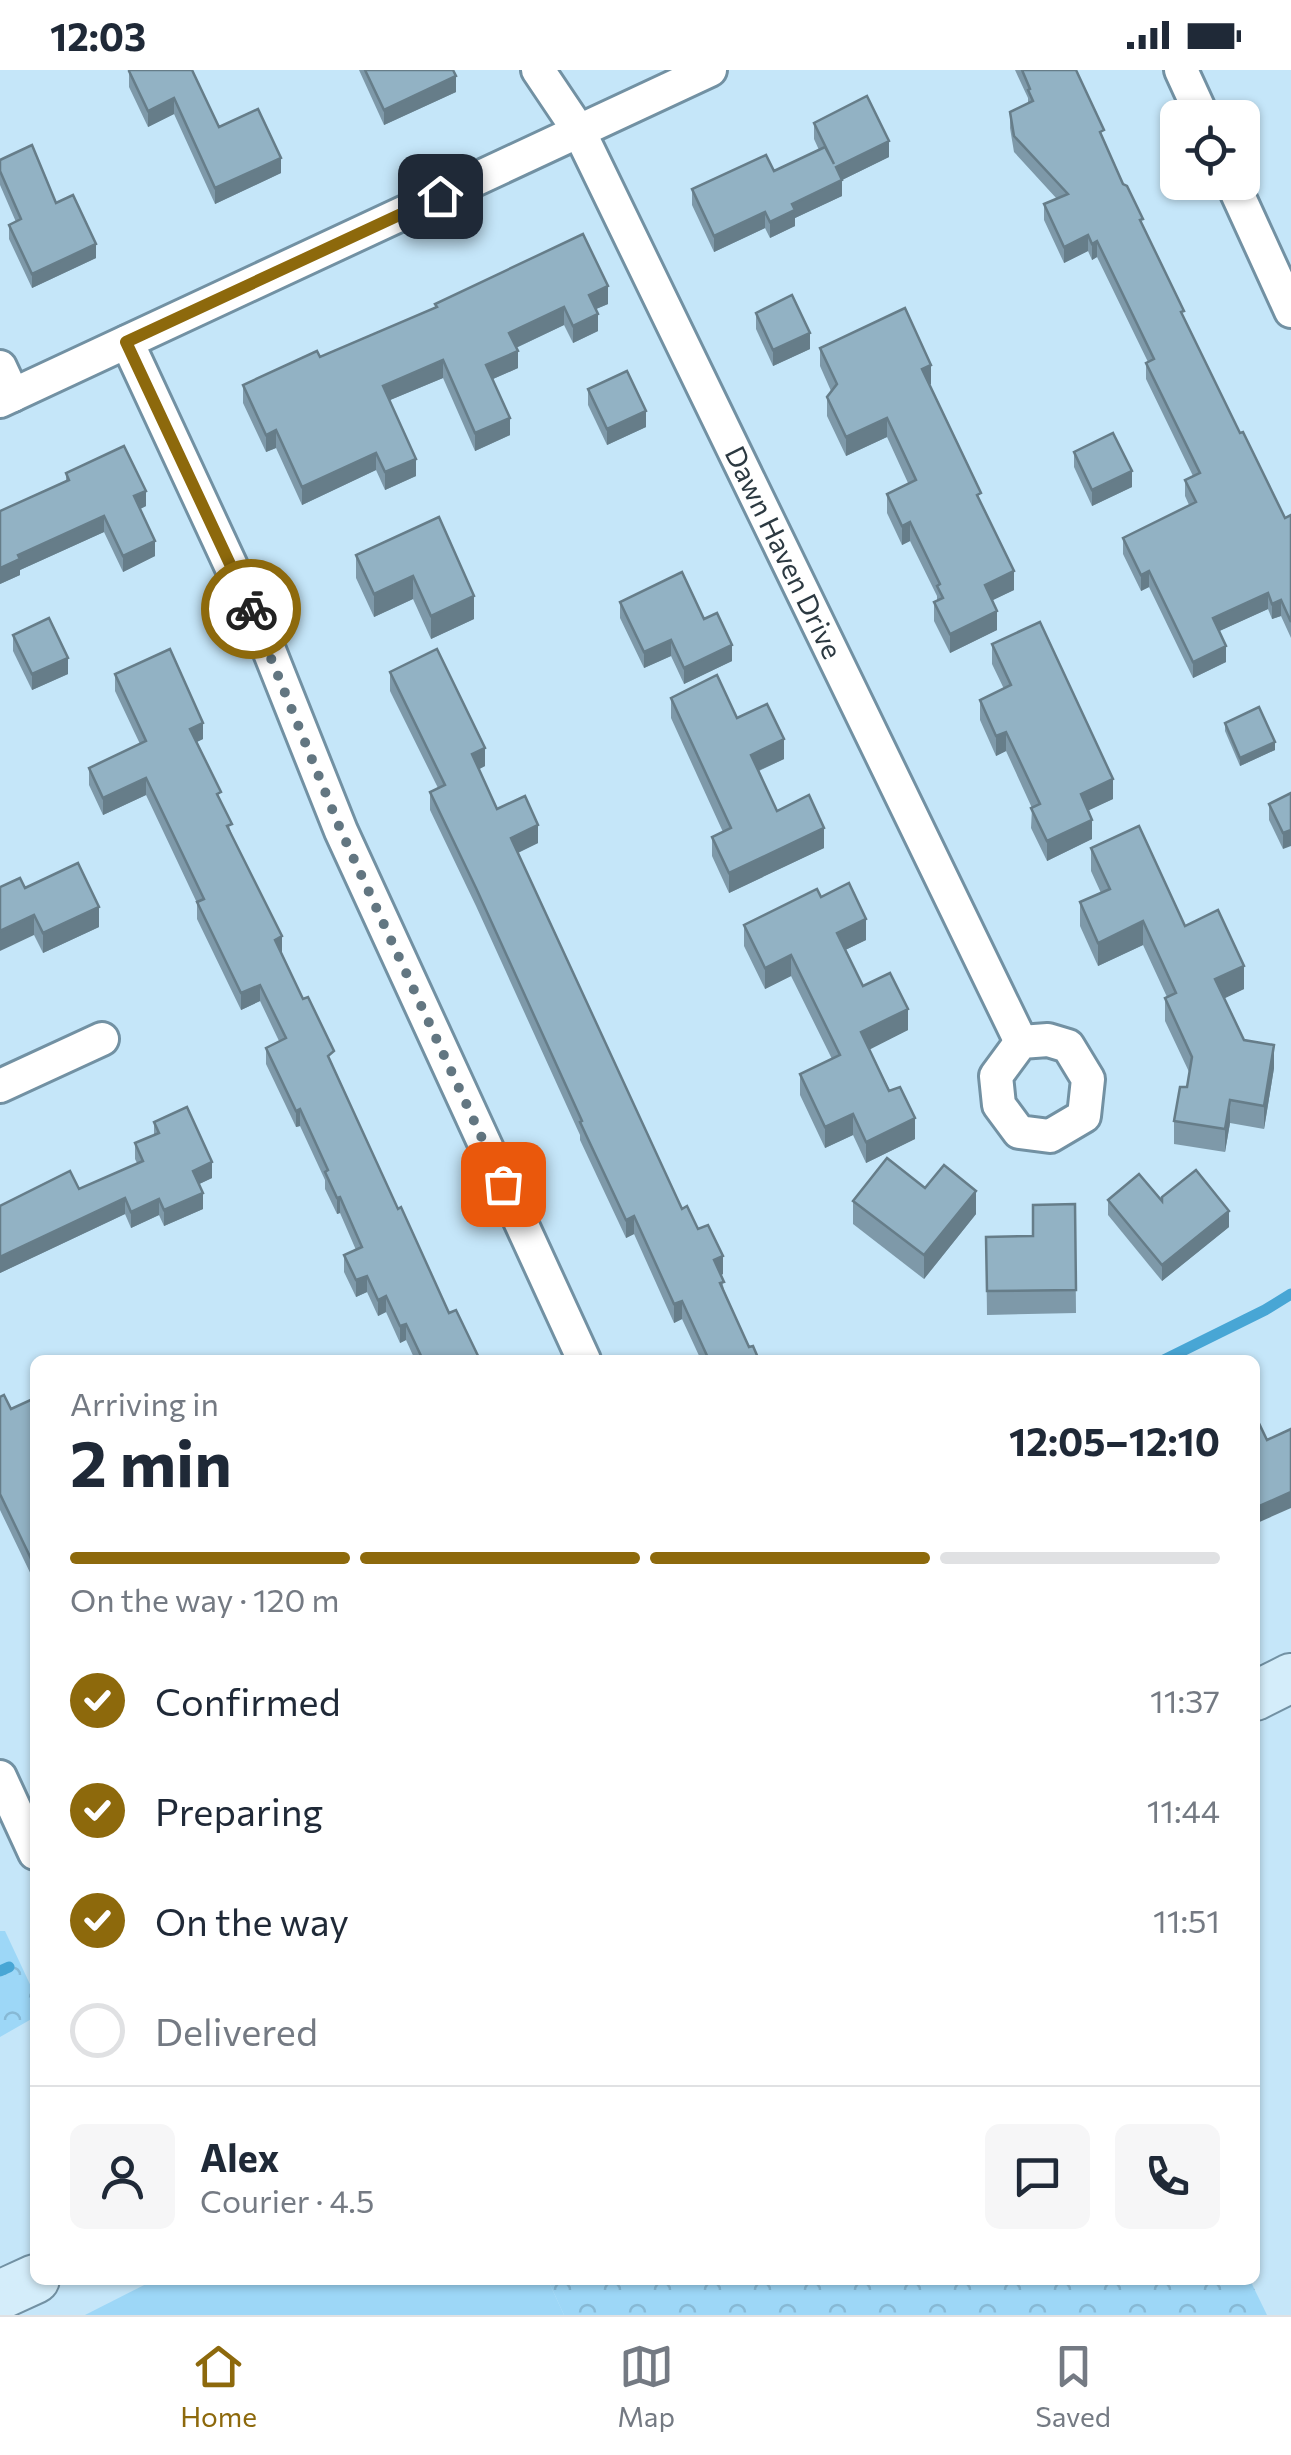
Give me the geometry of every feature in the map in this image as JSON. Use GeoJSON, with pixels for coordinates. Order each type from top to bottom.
{"type":"FeatureCollection","features":[{"type":"Feature","properties":{"kind":"main road"},"geometry":{"type":"LineString","coordinates":[[1260,1694],[1291,1678]]}},
{"type":"Feature","properties":{"kind":"main road"},"geometry":{"type":"LineString","coordinates":[[0,2295],[30,2281]]}},
{"type":"Feature","properties":{"kind":"street","name":"Dawn Haven Drive"},"geometry":{"type":"LineString","coordinates":[[538,70],[579,132],[1021,1042]]}},
{"type":"Feature","properties":{"kind":"street"},"geometry":{"type":"LineString","coordinates":[[4,388],[126,342],[710,70]]}},
{"type":"Feature","properties":{"kind":"street"},"geometry":{"type":"LineString","coordinates":[[1181,70],[1195,100]]}},
{"type":"Feature","properties":{"kind":"street"},"geometry":{"type":"LineString","coordinates":[[1240,200],[1291,311]]}},
{"type":"Feature","properties":{"kind":"street"},"geometry":{"type":"LineString","coordinates":[[126,342],[263,634],[341,831],[582,1355]]}},
{"type":"Feature","properties":{"kind":"street"},"geometry":{"type":"LineString","coordinates":[[0,1086],[102,1039]]}},
{"type":"Feature","properties":{"kind":"street"},"geometry":{"type":"LineString","coordinates":[[0,1776],[30,1842]]}},
{"type":"Feature","properties":{"kind":"green space"},"geometry":{"type":"Polygon","coordinates":[[[0,1931],[5,1931],[30,1984],[30,2020],[0,2037],[0,1931]]]}},
{"type":"Feature","properties":{"kind":"green space"},"geometry":{"type":"Polygon","coordinates":[[[144,2285],[550,2285],[564,2315],[85,2315],[144,2285]]]}},
{"type":"Feature","properties":{"kind":"green space"},"geometry":{"type":"Polygon","coordinates":[[[550,2285],[1252,2285],[1267,2315],[564,2315],[550,2285]]]}},
{"type":"Feature","properties":{"kind":"building"},"geometry":{"type":"Polygon","coordinates":[[[130,70],[192,70],[219,127],[258,109],[281,158],[215,188],[174,98],[148,111],[130,70]]]}},
{"type":"Feature","properties":{"kind":"building"},"geometry":{"type":"Polygon","coordinates":[[[365,70],[453,70],[456,76],[384,110],[365,70]]]}},
{"type":"Feature","properties":{"kind":"building"},"geometry":{"type":"Polygon","coordinates":[[[1022,70],[1076,70],[1104,130],[1100,132],[1123,184],[1184,311],[1181,312],[1285,518],[1291,515],[1291,622],[1281,600],[1272,604],[1268,593],[1213,618],[1226,646],[1193,662],[1149,571],[1141,575],[1123,538],[1196,502],[1185,480],[1200,473],[1146,363],[1154,359],[1097,241],[1092,244],[1088,235],[1064,247],[1044,204],[1068,194],[1014,136],[1010,112],[1033,101],[1022,70]]]}},
{"type":"Feature","properties":{"kind":"building"},"geometry":{"type":"Polygon","coordinates":[[[867,96],[889,141],[836,167],[842,180],[792,204],[795,210],[770,222],[765,212],[714,236],[692,189],[766,155],[774,171],[825,147],[834,164],[814,123],[867,96]]]}},
{"type":"Feature","properties":{"kind":"building"},"geometry":{"type":"Polygon","coordinates":[[[32,145],[56,203],[73,195],[96,244],[32,274],[9,225],[21,219],[0,171],[0,160],[32,145]]]}},
{"type":"Feature","properties":{"kind":"building"},"geometry":{"type":"Polygon","coordinates":[[[583,234],[608,286],[589,295],[598,314],[573,326],[564,307],[509,333],[518,351],[486,365],[510,418],[475,433],[443,360],[383,386],[416,459],[385,472],[376,453],[302,487],[276,430],[266,435],[243,385],[317,351],[320,357],[437,307],[435,304],[583,234]]]}},
{"type":"Feature","properties":{"kind":"building"},"geometry":{"type":"Polygon","coordinates":[[[792,295],[810,333],[773,350],[756,313],[792,295]]]}},
{"type":"Feature","properties":{"kind":"building"},"geometry":{"type":"Polygon","coordinates":[[[905,308],[931,365],[922,369],[1014,571],[985,585],[997,611],[950,634],[934,602],[943,598],[937,586],[940,584],[910,522],[902,526],[887,494],[916,480],[887,418],[846,437],[827,397],[837,384],[820,348],[905,308]]]}},
{"type":"Feature","properties":{"kind":"building"},"geometry":{"type":"Polygon","coordinates":[[[627,371],[646,411],[607,429],[588,389],[627,371]]]}},
{"type":"Feature","properties":{"kind":"building"},"geometry":{"type":"Polygon","coordinates":[[[1113,433],[1132,471],[1092,490],[1074,452],[1113,433]]]}},
{"type":"Feature","properties":{"kind":"building"},"geometry":{"type":"Polygon","coordinates":[[[124,446],[146,491],[134,496],[155,541],[123,556],[104,516],[18,555],[20,559],[0,568],[0,511],[69,480],[66,473],[124,446]]]}},
{"type":"Feature","properties":{"kind":"building"},"geometry":{"type":"Polygon","coordinates":[[[439,517],[474,596],[431,616],[413,576],[374,594],[356,555],[439,517]]]}},
{"type":"Feature","properties":{"kind":"building"},"geometry":{"type":"Polygon","coordinates":[[[682,572],[704,619],[717,613],[732,645],[684,668],[671,640],[644,652],[620,602],[682,572]]]}},
{"type":"Feature","properties":{"kind":"building"},"geometry":{"type":"Polygon","coordinates":[[[49,618],[68,658],[32,674],[13,635],[49,618]]]}},
{"type":"Feature","properties":{"kind":"building"},"geometry":{"type":"Polygon","coordinates":[[[1040,622],[1113,779],[1081,794],[1092,820],[1047,841],[1031,808],[1040,804],[1006,732],[996,736],[980,700],[1011,685],[992,644],[1040,622]]]}},
{"type":"Feature","properties":{"kind":"building"},"geometry":{"type":"Polygon","coordinates":[[[170,649],[203,723],[190,729],[221,792],[217,794],[232,824],[227,826],[282,936],[275,940],[334,1051],[328,1056],[398,1209],[401,1207],[449,1313],[456,1310],[478,1355],[421,1355],[406,1324],[400,1326],[386,1296],[378,1300],[367,1276],[356,1280],[344,1255],[362,1247],[325,1172],[328,1170],[300,1109],[296,1111],[266,1048],[286,1038],[260,985],[241,993],[197,902],[204,899],[146,778],[103,798],[89,768],[146,741],[115,674],[170,649]]]}},
{"type":"Feature","properties":{"kind":"building"},"geometry":{"type":"Polygon","coordinates":[[[437,649],[485,748],[472,754],[497,809],[525,796],[538,825],[511,838],[682,1209],[687,1206],[698,1229],[708,1225],[723,1256],[714,1260],[724,1282],[720,1283],[749,1347],[753,1346],[757,1355],[707,1355],[682,1301],[674,1304],[634,1216],[626,1220],[430,792],[445,785],[390,672],[437,649]]]}},
{"type":"Feature","properties":{"kind":"building"},"geometry":{"type":"Polygon","coordinates":[[[717,675],[737,718],[767,704],[784,739],[751,755],[777,811],[809,795],[824,828],[729,873],[712,837],[731,828],[671,698],[717,675]]]}},
{"type":"Feature","properties":{"kind":"building"},"geometry":{"type":"Polygon","coordinates":[[[1259,707],[1275,742],[1240,758],[1225,723],[1259,707]]]}},
{"type":"Feature","properties":{"kind":"building"},"geometry":{"type":"Polygon","coordinates":[[[1291,793],[1291,830],[1283,833],[1269,804],[1291,793]]]}},
{"type":"Feature","properties":{"kind":"building"},"geometry":{"type":"Polygon","coordinates":[[[1139,826],[1185,926],[1218,910],[1244,966],[1215,979],[1244,1040],[1274,1045],[1264,1106],[1230,1100],[1225,1129],[1174,1121],[1180,1087],[1187,1087],[1192,1057],[1165,998],[1176,993],[1143,921],[1098,943],[1080,902],[1110,889],[1091,848],[1139,826]]]}},
{"type":"Feature","properties":{"kind":"building"},"geometry":{"type":"Polygon","coordinates":[[[78,863],[99,907],[43,933],[34,915],[0,931],[0,887],[20,878],[25,888],[78,863]]]}},
{"type":"Feature","properties":{"kind":"building"},"geometry":{"type":"Polygon","coordinates":[[[849,883],[866,919],[837,933],[863,986],[890,973],[908,1009],[861,1032],[889,1091],[900,1087],[915,1118],[866,1142],[853,1114],[825,1127],[800,1074],[840,1055],[791,955],[765,968],[744,925],[817,889],[821,897],[849,883]]]}},
{"type":"Feature","properties":{"kind":"building"},"geometry":{"type":"Polygon","coordinates":[[[187,1107],[212,1162],[193,1171],[203,1193],[164,1210],[159,1199],[131,1212],[125,1198],[0,1257],[0,1206],[70,1171],[79,1189],[143,1161],[135,1143],[159,1133],[154,1122],[187,1107]]]}},
{"type":"Feature","properties":{"kind":"building"},"geometry":{"type":"Polygon","coordinates":[[[887,1158],[925,1188],[944,1165],[976,1191],[924,1255],[853,1201],[887,1158]]]}},
{"type":"Feature","properties":{"kind":"building"},"geometry":{"type":"Polygon","coordinates":[[[1196,1170],[1229,1211],[1162,1265],[1108,1200],[1139,1174],[1162,1201],[1196,1170]]]}},
{"type":"Feature","properties":{"kind":"building"},"geometry":{"type":"Polygon","coordinates":[[[1075,1204],[1076,1290],[987,1291],[986,1237],[1033,1236],[1033,1205],[1075,1204]]]}},
{"type":"Feature","properties":{"kind":"building"},"geometry":{"type":"Polygon","coordinates":[[[4,1395],[11,1409],[30,1400],[30,1557],[0,1494],[0,1397],[4,1395]]]}},
{"type":"Feature","properties":{"kind":"building"},"geometry":{"type":"Polygon","coordinates":[[[1260,1425],[1267,1440],[1291,1429],[1291,1492],[1260,1506],[1260,1425]]]}},
{"type":"Feature","properties":{"kind":"waterway"},"geometry":{"type":"LineString","coordinates":[[1174,1355],[1291,1294]]}},
{"type":"Feature","properties":{"kind":"waterway"},"geometry":{"type":"LineString","coordinates":[[0,1971],[9,1967]]}},
{"type":"Feature","properties":{"kind":"way so far"},"geometry":{"type":"LineString","coordinates":[[251,609],[341,831],[503,1184]]}},
{"type":"Feature","properties":{"kind":"route"},"geometry":{"type":"LineString","coordinates":[[251,609],[126,342],[440,196]]}}]}
